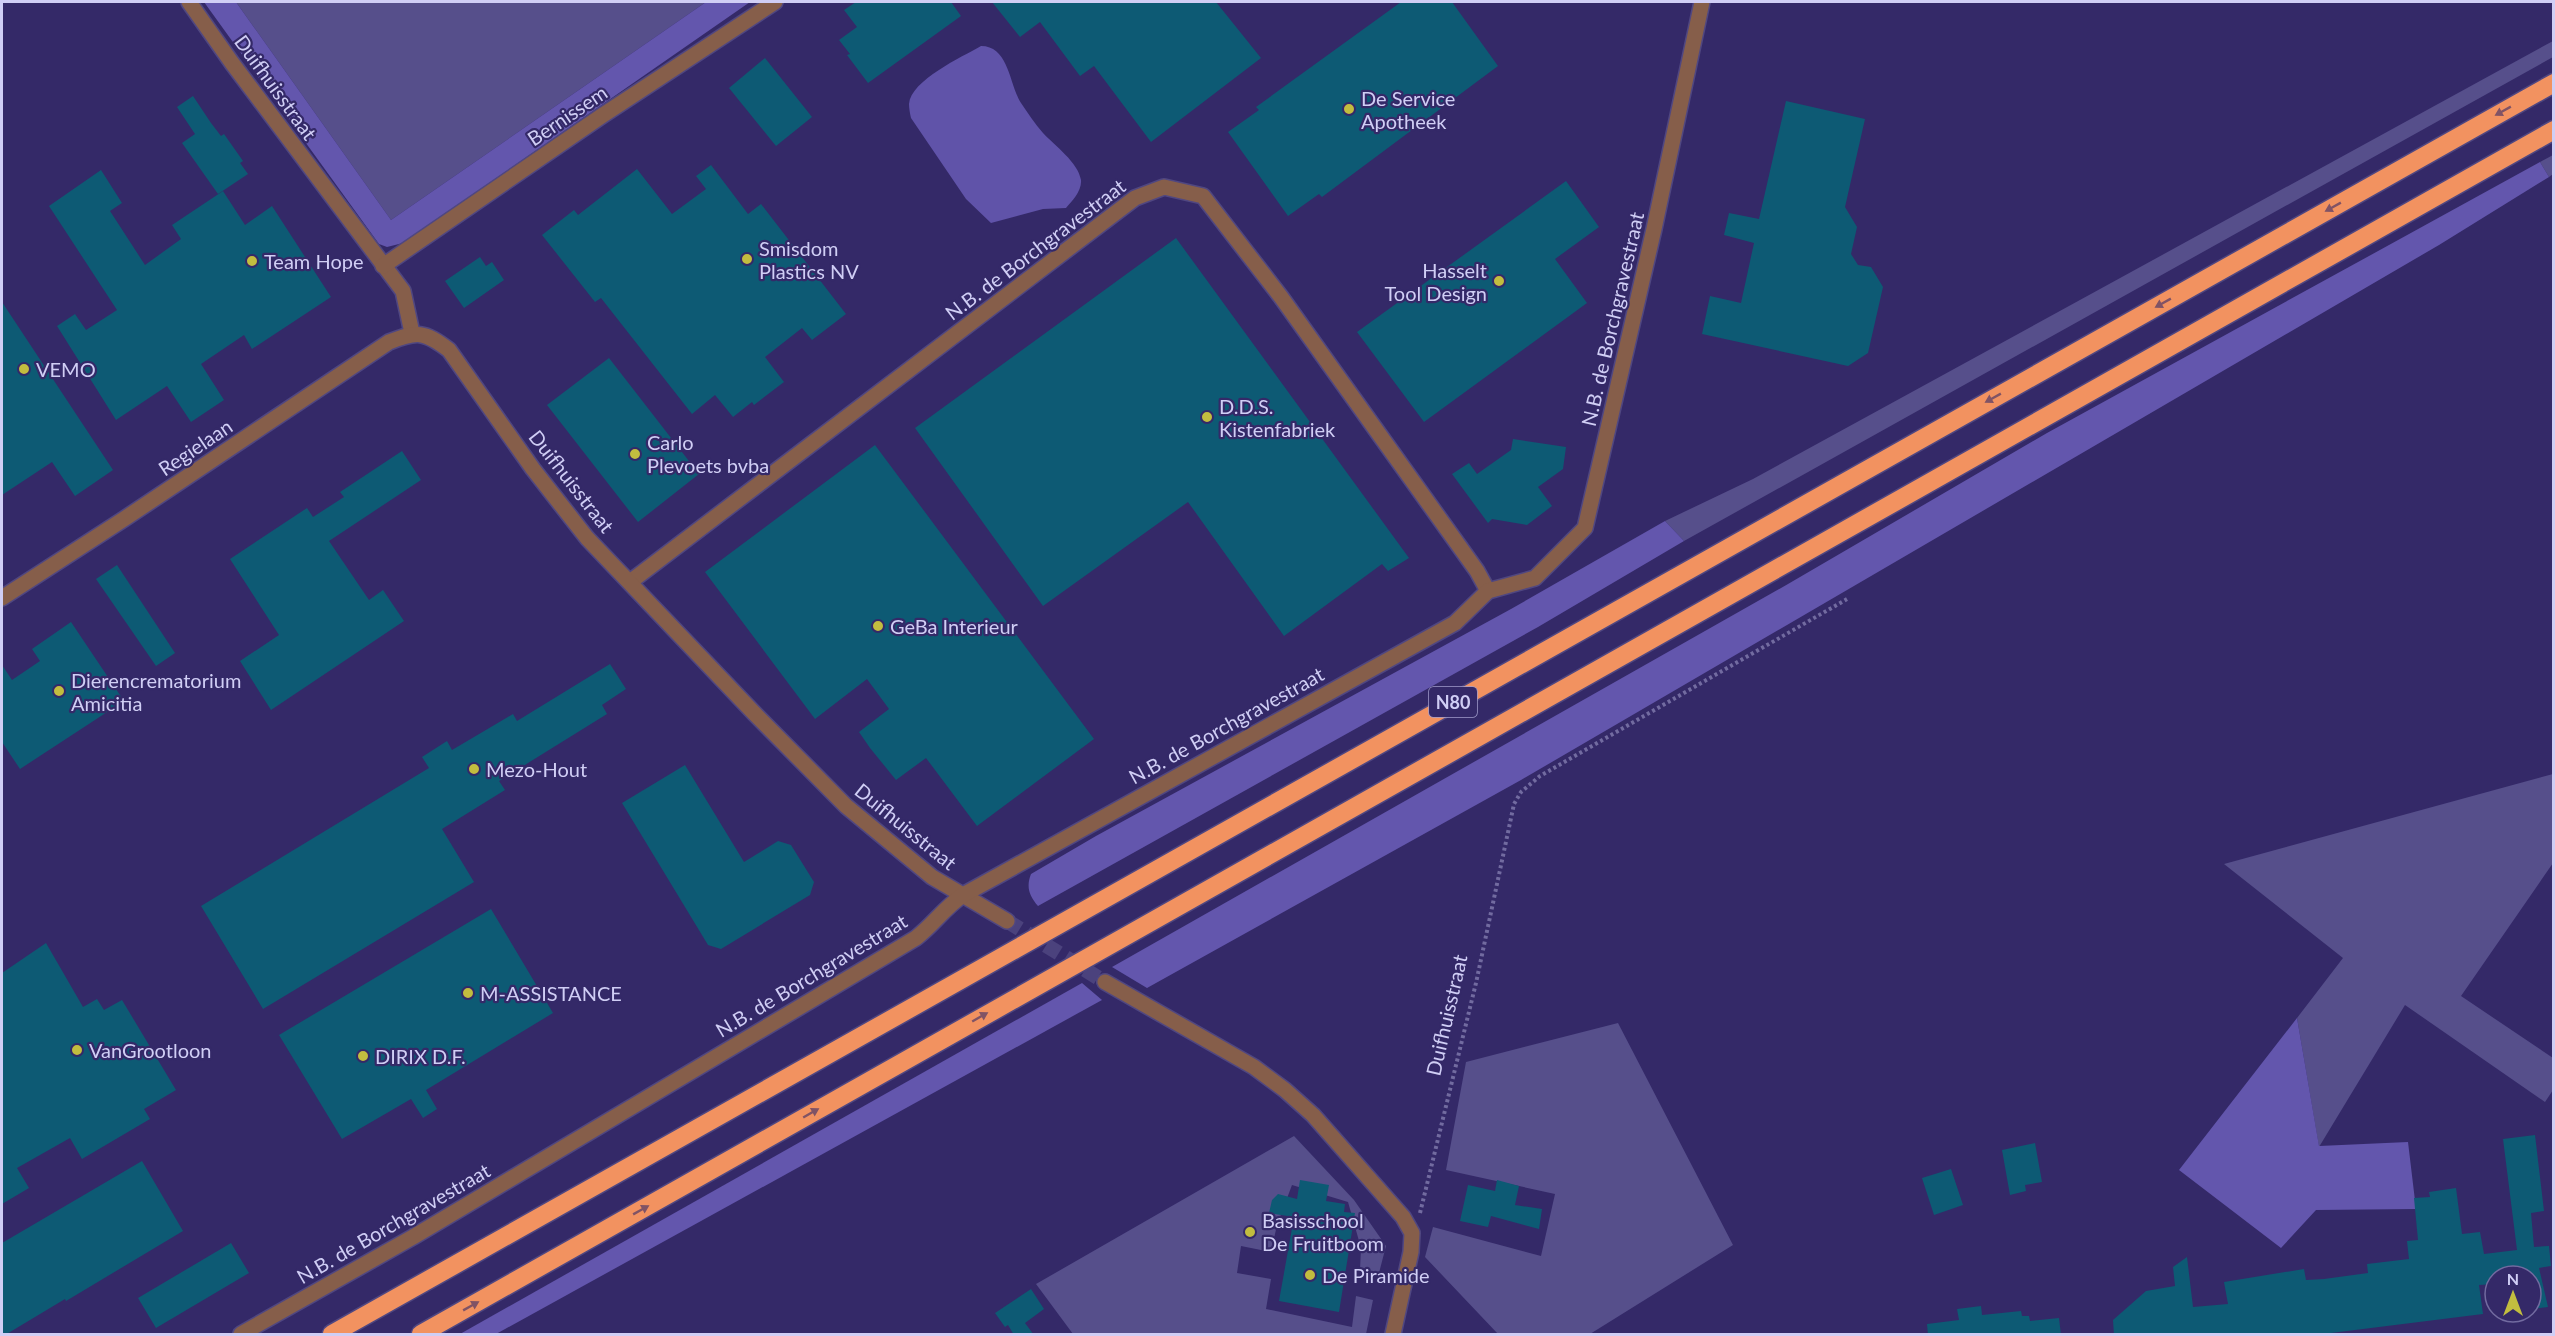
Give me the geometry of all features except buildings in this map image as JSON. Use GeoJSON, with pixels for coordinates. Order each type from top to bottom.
{"type":"FeatureCollection","features":[{"type":"Feature","properties":{"kind":"highway","name":"N80"},"geometry":{"type":"LineString","coordinates":[[332,1335],[2553,83]]}},
{"type":"Feature","properties":{"kind":"highway","name":"N80"},"geometry":{"type":"LineString","coordinates":[[420,1335],[2553,130]]}},
{"type":"Feature","properties":{"kind":"street","name":"Duifhuisstraat"},"geometry":{"type":"LineString","coordinates":[[189,2],[403,291],[412,333],[430,336],[448,350],[533,469],[581,530],[846,806],[932,877],[1007,921]]}},
{"type":"Feature","properties":{"kind":"street","name":"Bernissem"},"geometry":{"type":"LineString","coordinates":[[383,266],[775,2]]}},
{"type":"Feature","properties":{"kind":"street","name":"N.B. de Borchgravestraat"},"geometry":{"type":"LineString","coordinates":[[241,1335],[519,1175],[916,938],[931,926],[944,907],[963,895],[1455,623],[1488,591],[1535,578],[1585,528],[1654,229],[1702,2]]}},
{"type":"Feature","properties":{"kind":"street","name":"N.B. de Borchgravestraat"},"geometry":{"type":"LineString","coordinates":[[630,582],[1135,198],[1164,187],[1203,196],[1288,307],[1477,571],[1488,591]]}},
{"type":"Feature","properties":{"kind":"street","name":"Regielaan"},"geometry":{"type":"LineString","coordinates":[[2,598],[388,342],[412,333]]}},
{"type":"Feature","properties":{"kind":"street"},"geometry":{"type":"LineString","coordinates":[[1105,982],[1254,1067],[1285,1090],[1313,1115],[1403,1217],[1412,1233],[1411,1252],[1393,1335]]}},
{"type":"Feature","properties":{"kind":"path","name":"Duifhuisstraat"},"geometry":{"type":"LineString","coordinates":[[1412,1233],[1425,1196],[1476,983],[1514,804],[1521,792],[1540,776],[1847,599]]}},
{"type":"Feature","properties":{"kind":"shaded area"},"geometry":{"type":"Polygon","coordinates":[[[204,2],[236,2],[391,220],[706,2],[750,2],[403,243],[387,247],[379,244],[204,2]]]}},
{"type":"Feature","properties":{"kind":"shaded area"},"geometry":{"type":"Polygon","coordinates":[[[236,2],[706,2],[391,220],[236,2]]]}},
{"type":"Feature","properties":{"kind":"shaded area"},"geometry":{"type":"Polygon","coordinates":[[[2553,41],[2553,57],[1684,541],[1665,521],[1753,479],[2553,41]]]}},
{"type":"Feature","properties":{"kind":"shaded area"},"geometry":{"type":"Polygon","coordinates":[[[981,46],[997,52],[1003,59],[1021,103],[1040,130],[1071,161],[1079,173],[1080,188],[1066,208],[1043,209],[991,223],[966,199],[911,118],[909,104],[918,86],[950,63],[981,46]]]}},
{"type":"Feature","properties":{"kind":"shaded area"},"geometry":{"type":"Polygon","coordinates":[[[2553,155],[2553,174],[2549,177],[2540,162],[2553,155]]]}},
{"type":"Feature","properties":{"kind":"shaded area"},"geometry":{"type":"Polygon","coordinates":[[[2540,162],[2549,177],[2439,245],[1521,780],[1147,988],[1112,967],[1788,584],[2047,433],[2540,162]]]}},
{"type":"Feature","properties":{"kind":"shaded area"},"geometry":{"type":"Polygon","coordinates":[[[1665,521],[1684,541],[1538,627],[1038,906],[1032,898],[1029,891],[1031,874],[1096,836],[1511,609],[1665,521]]]}},
{"type":"Feature","properties":{"kind":"shaded area"},"geometry":{"type":"Polygon","coordinates":[[[2553,774],[2553,863],[2461,996],[2553,1058],[2553,1090],[2545,1102],[2405,1005],[2319,1147],[2297,1018],[2343,958],[2224,864],[2553,774]]]}},
{"type":"Feature","properties":{"kind":"shaded area"},"geometry":{"type":"Polygon","coordinates":[[[1082,983],[1102,1000],[496,1334],[460,1334],[1082,983]]]}},
{"type":"Feature","properties":{"kind":"shaded area"},"geometry":{"type":"Polygon","coordinates":[[[2297,1018],[2319,1146],[2408,1142],[2416,1209],[2316,1210],[2281,1248],[2179,1170],[2297,1018]]]}},
{"type":"Feature","properties":{"kind":"shaded area"},"geometry":{"type":"Polygon","coordinates":[[[1618,1023],[1733,1245],[1590,1334],[1498,1334],[1425,1257],[1433,1227],[1541,1256],[1555,1194],[1446,1170],[1466,1062],[1618,1023]]]}},
{"type":"Feature","properties":{"kind":"shaded area","name":"Basisschool De Fruitboom"},"geometry":{"type":"Polygon","coordinates":[[[1294,1136],[1354,1200],[1386,1246],[1379,1273],[1360,1270],[1361,1248],[1348,1202],[1292,1185],[1277,1225],[1271,1252],[1241,1246],[1237,1273],[1271,1279],[1266,1309],[1352,1327],[1356,1296],[1373,1300],[1366,1334],[1073,1334],[1036,1284],[1294,1136]]]}},
{"type":"Feature","properties":{"kind":"tunnel"},"geometry":{"type":"LineString","coordinates":[[1007,921],[1105,982]]}},
{"type":"Feature","properties":{"kind":"place","name":"De Service Apotheek"},"geometry":{"type":"Point","coordinates":[1349,109]}},
{"type":"Feature","properties":{"kind":"place","name":"Smisdom Plastics NV"},"geometry":{"type":"Point","coordinates":[747,259]}},
{"type":"Feature","properties":{"kind":"place","name":"Team Hope"},"geometry":{"type":"Point","coordinates":[252,261]}},
{"type":"Feature","properties":{"kind":"place","name":"Hasselt Tool Design"},"geometry":{"type":"Point","coordinates":[1499,281]}},
{"type":"Feature","properties":{"kind":"place","name":"VEMO"},"geometry":{"type":"Point","coordinates":[24,369]}},
{"type":"Feature","properties":{"kind":"place","name":"D.D.S. Kistenfabriek"},"geometry":{"type":"Point","coordinates":[1207,417]}},
{"type":"Feature","properties":{"kind":"place","name":"Carlo Plevoets bvba"},"geometry":{"type":"Point","coordinates":[635,454]}},
{"type":"Feature","properties":{"kind":"place","name":"GeBa Interieur"},"geometry":{"type":"Point","coordinates":[878,626]}},
{"type":"Feature","properties":{"kind":"place","name":"Dierencrematorium Amicitia"},"geometry":{"type":"Point","coordinates":[59,691]}},
{"type":"Feature","properties":{"kind":"place","name":"Mezo-Hout"},"geometry":{"type":"Point","coordinates":[474,769]}},
{"type":"Feature","properties":{"kind":"place","name":"M-ASSISTANCE"},"geometry":{"type":"Point","coordinates":[468,993]}},
{"type":"Feature","properties":{"kind":"place","name":"VanGrootloon"},"geometry":{"type":"Point","coordinates":[77,1050]}},
{"type":"Feature","properties":{"kind":"place","name":"DIRIX D.F."},"geometry":{"type":"Point","coordinates":[363,1056]}},
{"type":"Feature","properties":{"kind":"place","name":"Basisschool De Fruitboom"},"geometry":{"type":"Point","coordinates":[1250,1232]}},
{"type":"Feature","properties":{"kind":"place","name":"De Piramide"},"geometry":{"type":"Point","coordinates":[1310,1275]}}]}
